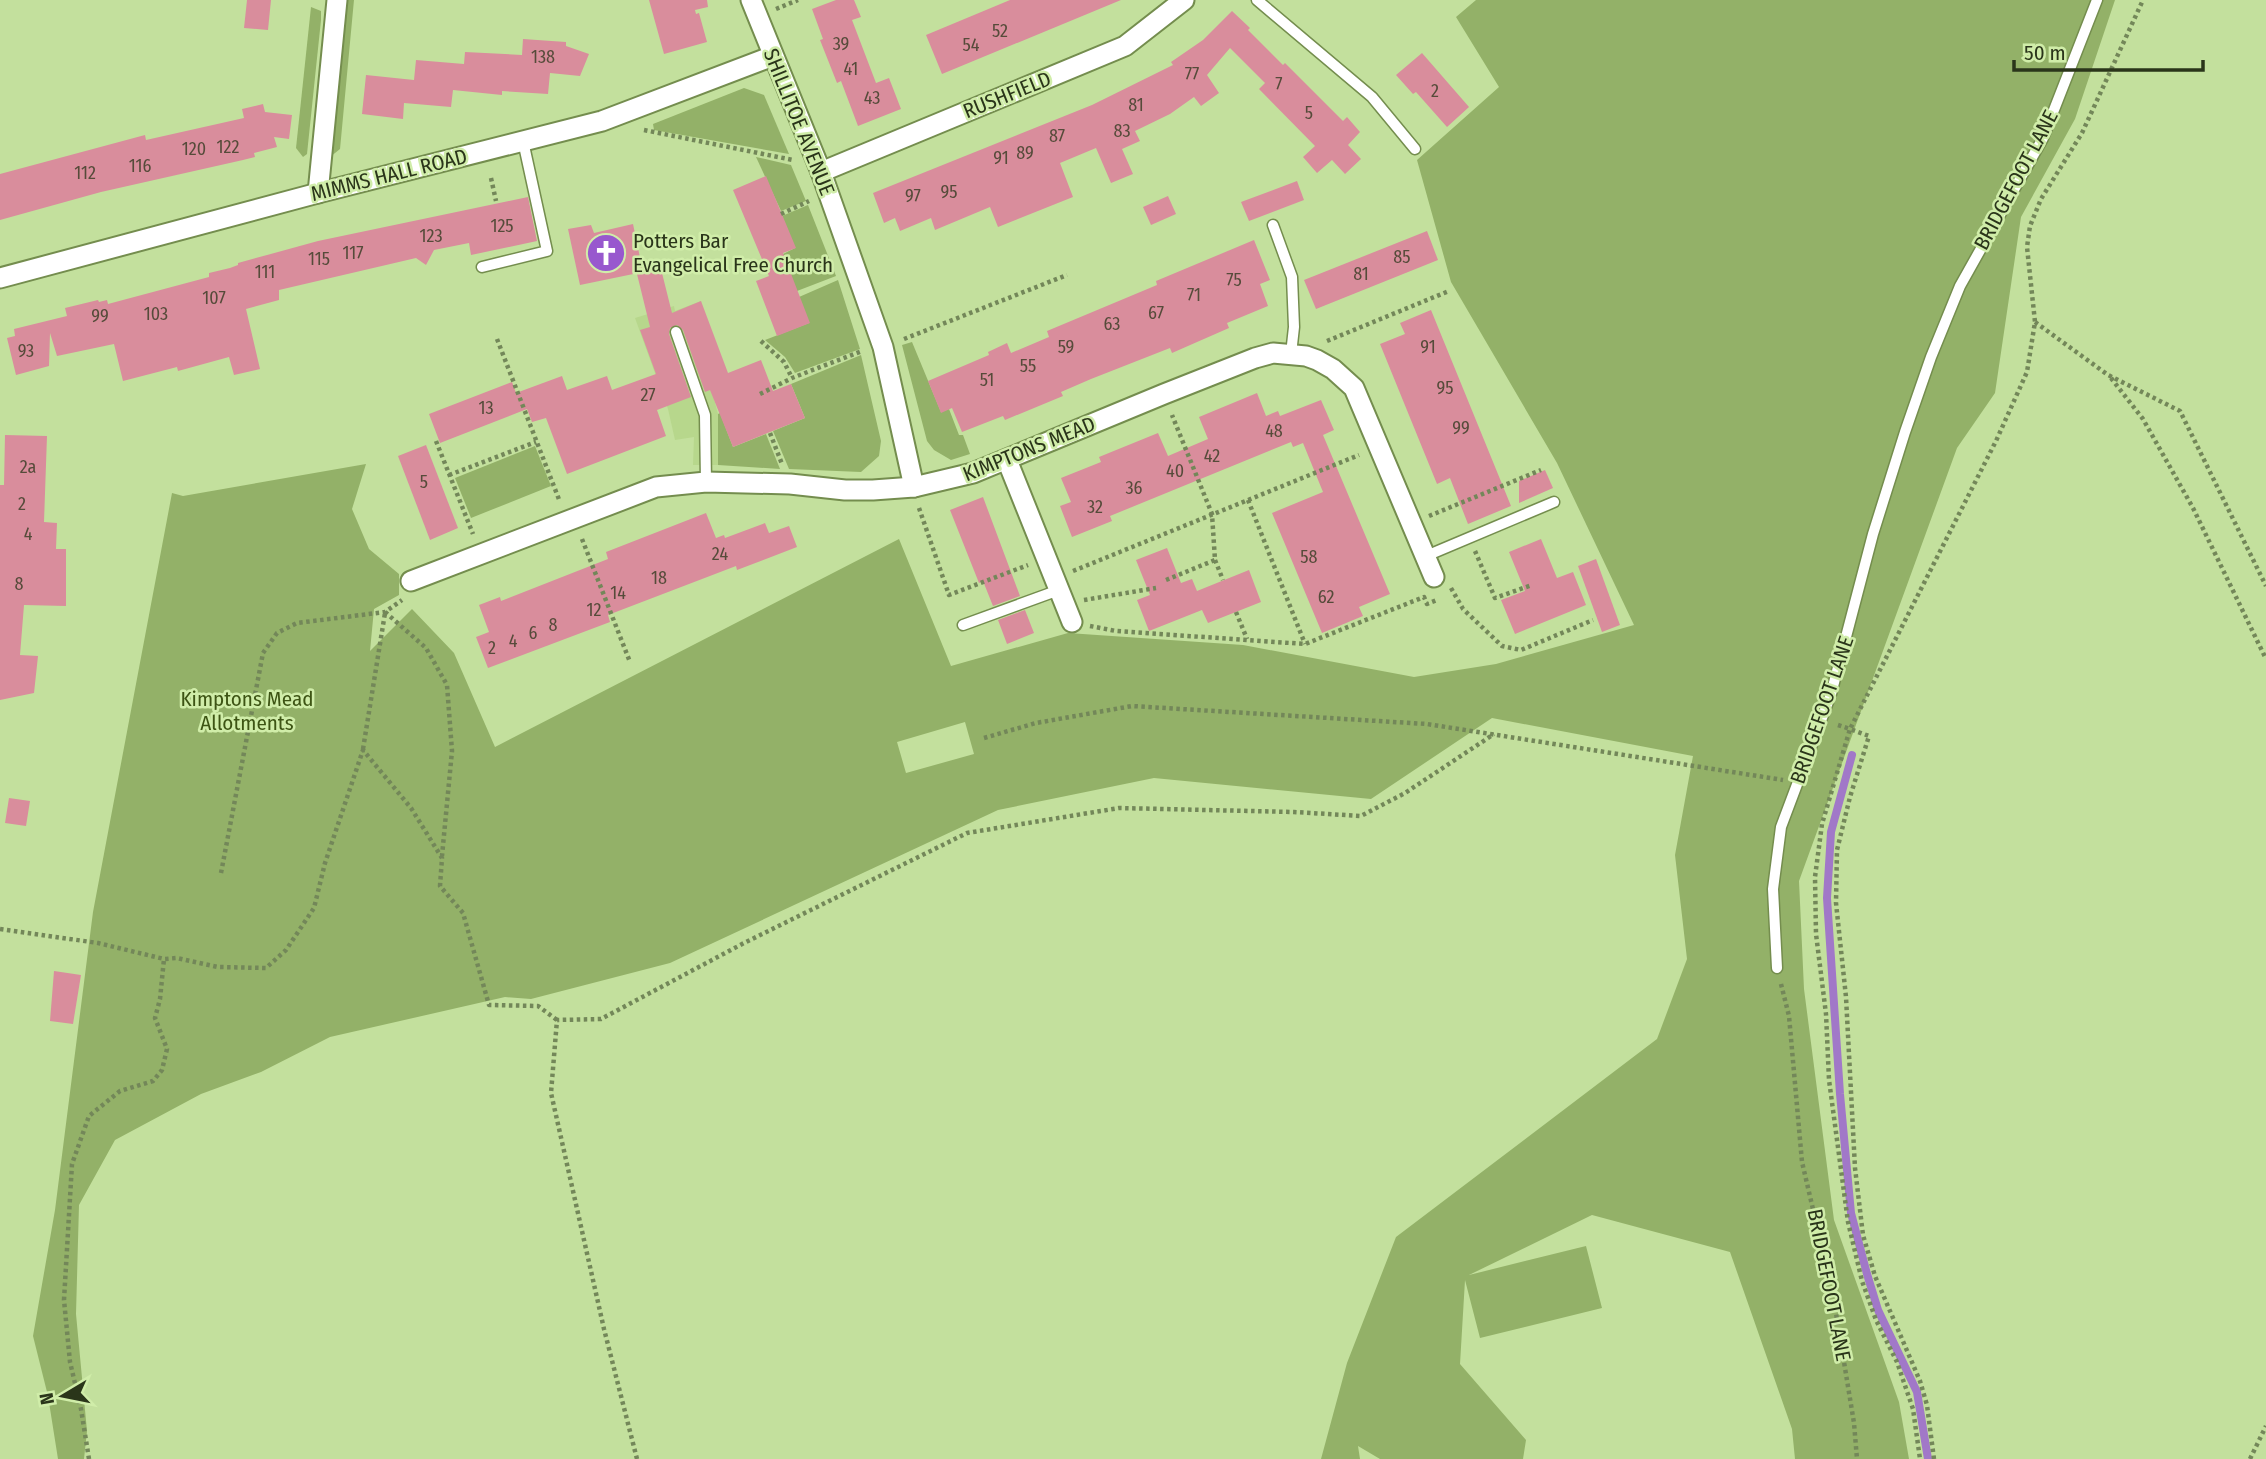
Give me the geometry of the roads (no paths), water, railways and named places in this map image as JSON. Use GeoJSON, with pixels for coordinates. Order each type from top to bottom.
{"type":"FeatureCollection","features":[{"type":"Feature","properties":{"kind":"street"},"geometry":{"type":"LineString","coordinates":[[318,194],[337,0]]}},
{"type":"Feature","properties":{"kind":"street","name":"SHILLITOE AVENUE"},"geometry":{"type":"LineString","coordinates":[[751,0],[819,168],[883,346],[914,486]]}},
{"type":"Feature","properties":{"kind":"street","name":"RUSHFIELD"},"geometry":{"type":"LineString","coordinates":[[819,168],[1125,46],[1184,0]]}},
{"type":"Feature","properties":{"kind":"street","name":"MIMMS HALL ROAD"},"geometry":{"type":"LineString","coordinates":[[0,278],[602,121],[773,56]]}},
{"type":"Feature","properties":{"kind":"street","name":"KIMPTONS MEAD"},"geometry":{"type":"LineString","coordinates":[[411,581],[656,487],[706,482],[790,484],[845,491],[914,486],[973,473],[1164,394],[1273,353],[1317,360],[1333,369],[1354,388],[1434,577]]}},
{"type":"Feature","properties":{"kind":"street"},"geometry":{"type":"LineString","coordinates":[[1007,460],[1072,622]]}},
{"type":"Feature","properties":{"kind":"lane"},"geometry":{"type":"LineString","coordinates":[[1257,0],[1372,97],[1415,149]]}},
{"type":"Feature","properties":{"kind":"lane","name":"BRIDGEFOOT LANE"},"geometry":{"type":"LineString","coordinates":[[1777,968],[1773,889],[1781,827],[1831,694],[1848,638],[1873,534],[1931,357],[1960,286],[2043,138],[2097,0]]}},
{"type":"Feature","properties":{"kind":"lane"},"geometry":{"type":"LineString","coordinates":[[482,267],[547,251],[523,141]]}},
{"type":"Feature","properties":{"kind":"lane"},"geometry":{"type":"LineString","coordinates":[[1273,225],[1292,277],[1294,327],[1291,354]]}},
{"type":"Feature","properties":{"kind":"lane"},"geometry":{"type":"LineString","coordinates":[[676,332],[705,415],[706,482]]}},
{"type":"Feature","properties":{"kind":"lane"},"geometry":{"type":"LineString","coordinates":[[1426,556],[1554,502]]}},
{"type":"Feature","properties":{"kind":"lane"},"geometry":{"type":"LineString","coordinates":[[963,625],[1059,591]]}},
{"type":"Feature","properties":{"kind":"waterway"},"geometry":{"type":"LineString","coordinates":[[1852,755],[1831,832],[1827,898],[1851,1213],[1878,1310],[1917,1392],[1928,1459]]}},
{"type":"Feature","properties":{"kind":"place","name":"Potters Bar Evangelical Free Church"},"geometry":{"type":"Point","coordinates":[606,253]}},
{"type":"Feature","properties":{"kind":"park label","name":"Kimptons Mead Allotments"},"geometry":{"type":"Point","coordinates":[247,711]}}]}
